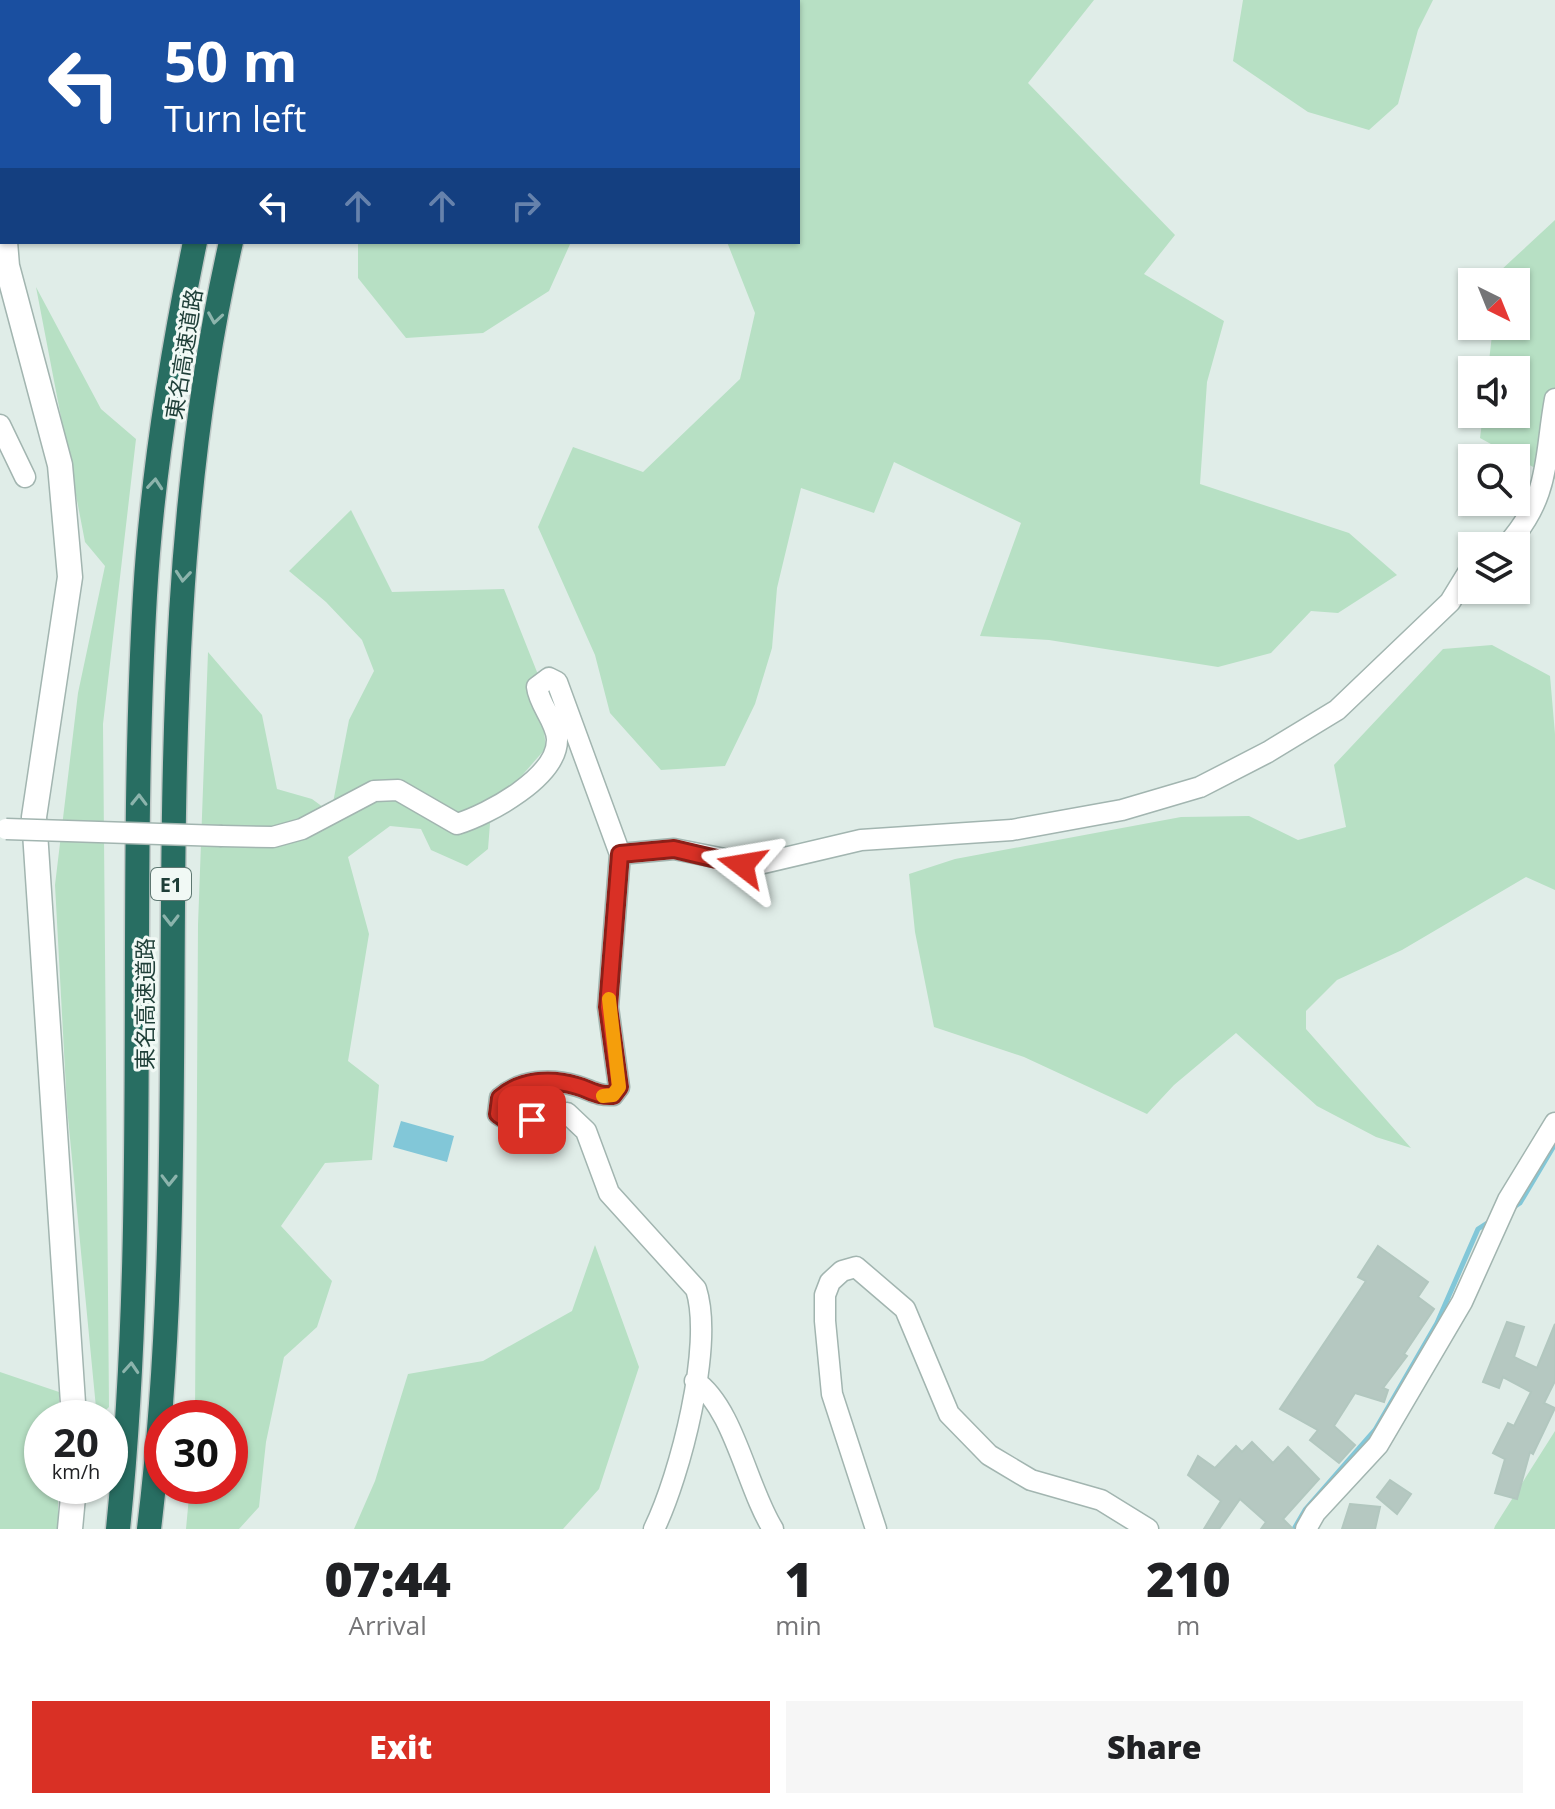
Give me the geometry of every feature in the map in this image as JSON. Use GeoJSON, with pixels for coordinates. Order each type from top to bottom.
{"type":"FeatureCollection","features":[{"type":"Feature","properties":{"kind":"highway","name":"東名高速道路"},"geometry":{"type":"LineString","coordinates":[[118,1529],[133,1346],[137,1239],[138,853],[145,593],[156,473],[170,374],[195,244]]}},
{"type":"Feature","properties":{"kind":"highway","name":"東名高速道路"},"geometry":{"type":"LineString","coordinates":[[149,1529],[167,1276],[172,814],[180,607],[201,398],[231,244]]}},
{"type":"Feature","properties":{"kind":"street"},"geometry":{"type":"LineString","coordinates":[[5,244],[7,266],[60,465],[70,577],[34,817],[73,1400]]}},
{"type":"Feature","properties":{"kind":"street"},"geometry":{"type":"LineString","coordinates":[[1519,532],[1544,486],[1555,399]]}},
{"type":"Feature","properties":{"kind":"street"},"geometry":{"type":"LineString","coordinates":[[0,425],[25,477]]}},
{"type":"Feature","properties":{"kind":"street"},"geometry":{"type":"LineString","coordinates":[[620,854],[674,849],[755,865],[861,840],[953,837],[1012,830],[1122,810],[1200,787],[1268,752],[1337,710],[1450,602],[1458,589]]}},
{"type":"Feature","properties":{"kind":"street"},"geometry":{"type":"LineString","coordinates":[[6,829],[273,837],[302,829],[374,791],[398,790],[457,824],[476,818],[541,775],[555,758],[557,736],[537,687],[549,678],[561,690],[620,854],[608,1007],[619,1087],[613,1095],[600,1096],[577,1085],[540,1081],[515,1085],[500,1098],[498,1114],[508,1121],[520,1122],[567,1113],[586,1131],[609,1193],[696,1289],[702,1309],[695,1381],[681,1462],[654,1529]]}},
{"type":"Feature","properties":{"kind":"street"},"geometry":{"type":"LineString","coordinates":[[1306,1529],[1315,1513],[1378,1445],[1462,1302],[1508,1200],[1555,1123]]}},
{"type":"Feature","properties":{"kind":"street"},"geometry":{"type":"LineString","coordinates":[[876,1529],[832,1394],[825,1321],[825,1295],[830,1282],[842,1271],[856,1267],[905,1309],[949,1414],[989,1455],[1031,1480],[1101,1500],[1148,1529]]}},
{"type":"Feature","properties":{"kind":"street"},"geometry":{"type":"LineString","coordinates":[[695,1381],[718,1406],[762,1512],[773,1529]]}},
{"type":"Feature","properties":{"kind":"street"},"geometry":{"type":"LineString","coordinates":[[70,1529],[72,1504]]}},
{"type":"Feature","properties":{"kind":"green space"},"geometry":{"type":"Polygon","coordinates":[[[800,0],[1094,0],[1028,83],[1175,235],[1144,274],[1224,321],[1207,382],[1200,484],[1349,533],[1397,575],[1338,613],[1311,611],[1271,653],[1218,667],[1049,640],[980,636],[1021,523],[894,462],[874,513],[801,488],[777,588],[772,648],[755,704],[725,766],[661,770],[610,713],[595,655],[538,527],[573,447],[643,472],[740,379],[755,313],[728,244],[800,244],[800,0]]]}},
{"type":"Feature","properties":{"kind":"green space"},"geometry":{"type":"Polygon","coordinates":[[[1243,0],[1433,0],[1418,30],[1398,104],[1369,130],[1308,112],[1233,61],[1243,0]]]}},
{"type":"Feature","properties":{"kind":"green space"},"geometry":{"type":"Polygon","coordinates":[[[1555,220],[1555,479],[1530,465],[1530,444],[1491,444],[1480,438],[1481,428],[1530,428],[1530,356],[1490,356],[1491,340],[1530,340],[1530,268],[1503,268],[1555,220]]]}},
{"type":"Feature","properties":{"kind":"green space"},"geometry":{"type":"Polygon","coordinates":[[[358,244],[570,244],[549,291],[483,333],[406,338],[358,278],[358,244]]]}},
{"type":"Feature","properties":{"kind":"green space"},"geometry":{"type":"Polygon","coordinates":[[[36,287],[101,409],[136,439],[103,724],[109,1400],[95,1400],[67,1107],[55,885],[78,693],[105,566],[85,542],[36,287]]]}},
{"type":"Feature","properties":{"kind":"green space"},"geometry":{"type":"Polygon","coordinates":[[[351,510],[392,592],[504,589],[537,672],[546,748],[491,811],[488,849],[467,866],[431,850],[421,829],[390,826],[348,857],[369,934],[348,1061],[379,1085],[372,1160],[325,1163],[281,1226],[332,1281],[317,1327],[284,1357],[266,1442],[259,1507],[239,1529],[186,1529],[188,1504],[248,1504],[248,1400],[195,1400],[198,925],[208,652],[262,715],[277,789],[312,799],[331,813],[349,720],[374,671],[362,640],[326,602],[289,571],[351,510]]]}},
{"type":"Feature","properties":{"kind":"green space"},"geometry":{"type":"Polygon","coordinates":[[[1492,645],[1550,676],[1555,734],[1555,890],[1526,877],[1402,950],[1337,980],[1306,1011],[1306,1029],[1411,1148],[1376,1137],[1317,1106],[1236,1033],[1174,1085],[1147,1114],[1024,1057],[934,1027],[915,932],[909,874],[955,859],[1181,817],[1249,816],[1298,840],[1346,827],[1334,765],[1443,649],[1492,645]]]}},
{"type":"Feature","properties":{"kind":"green space"},"geometry":{"type":"Polygon","coordinates":[[[595,1245],[639,1367],[599,1489],[563,1529],[354,1529],[375,1481],[408,1374],[483,1361],[572,1311],[595,1245]]]}},
{"type":"Feature","properties":{"kind":"green space"},"geometry":{"type":"Polygon","coordinates":[[[0,1372],[59,1392],[59,1400],[24,1400],[24,1504],[58,1504],[58,1529],[0,1529],[0,1372]]]}},
{"type":"Feature","properties":{"kind":"green space"},"geometry":{"type":"Polygon","coordinates":[[[1555,1431],[1555,1529],[1494,1529],[1495,1526],[1555,1431]]]}},
{"type":"Feature","properties":{"kind":"water"},"geometry":{"type":"Polygon","coordinates":[[[401,1121],[454,1136],[447,1162],[393,1147],[401,1121]]]}},
{"type":"Feature","properties":{"kind":"building"},"geometry":{"type":"Polygon","coordinates":[[[1378,1246],[1428,1282],[1418,1297],[1434,1309],[1404,1354],[1407,1356],[1383,1388],[1388,1390],[1384,1402],[1355,1393],[1334,1426],[1355,1445],[1339,1463],[1310,1440],[1318,1430],[1280,1409],[1366,1281],[1358,1277],[1378,1246]]]}},
{"type":"Feature","properties":{"kind":"building"},"geometry":{"type":"Polygon","coordinates":[[[1507,1322],[1524,1327],[1514,1357],[1537,1368],[1555,1324],[1555,1381],[1544,1403],[1555,1408],[1533,1454],[1530,1452],[1517,1499],[1495,1493],[1505,1459],[1493,1453],[1508,1423],[1514,1426],[1531,1392],[1503,1377],[1499,1388],[1483,1382],[1507,1322]]]}},
{"type":"Feature","properties":{"kind":"building"},"geometry":{"type":"Polygon","coordinates":[[[1252,1442],[1273,1463],[1288,1447],[1319,1479],[1283,1519],[1293,1529],[1261,1529],[1266,1522],[1240,1499],[1219,1529],[1204,1529],[1221,1501],[1188,1475],[1198,1456],[1215,1468],[1236,1446],[1242,1452],[1252,1442]]]}},
{"type":"Feature","properties":{"kind":"building"},"geometry":{"type":"Polygon","coordinates":[[[1390,1480],[1411,1494],[1397,1514],[1377,1497],[1390,1480]]]}},
{"type":"Feature","properties":{"kind":"building"},"geometry":{"type":"Polygon","coordinates":[[[1350,1504],[1380,1507],[1375,1529],[1342,1529],[1350,1504]]]}},
{"type":"Feature","properties":{"kind":"waterway"},"geometry":{"type":"LineString","coordinates":[[1511,1209],[1520,1203],[1555,1144]]}},
{"type":"Feature","properties":{"kind":"waterway"},"geometry":{"type":"LineString","coordinates":[[1294,1529],[1305,1510],[1375,1430],[1437,1323],[1478,1229],[1492,1220]]}},
{"type":"Feature","properties":{"kind":"slow traffic"},"geometry":{"type":"LineString","coordinates":[[603,1096],[613,1095],[619,1087],[609,999]]}},
{"type":"Feature","properties":{"kind":"route"},"geometry":{"type":"LineString","coordinates":[[532,1120],[508,1121],[498,1114],[500,1098],[515,1085],[540,1081],[577,1085],[600,1096],[613,1095],[619,1087],[608,1007],[620,854],[674,849],[742,865]]}}]}
